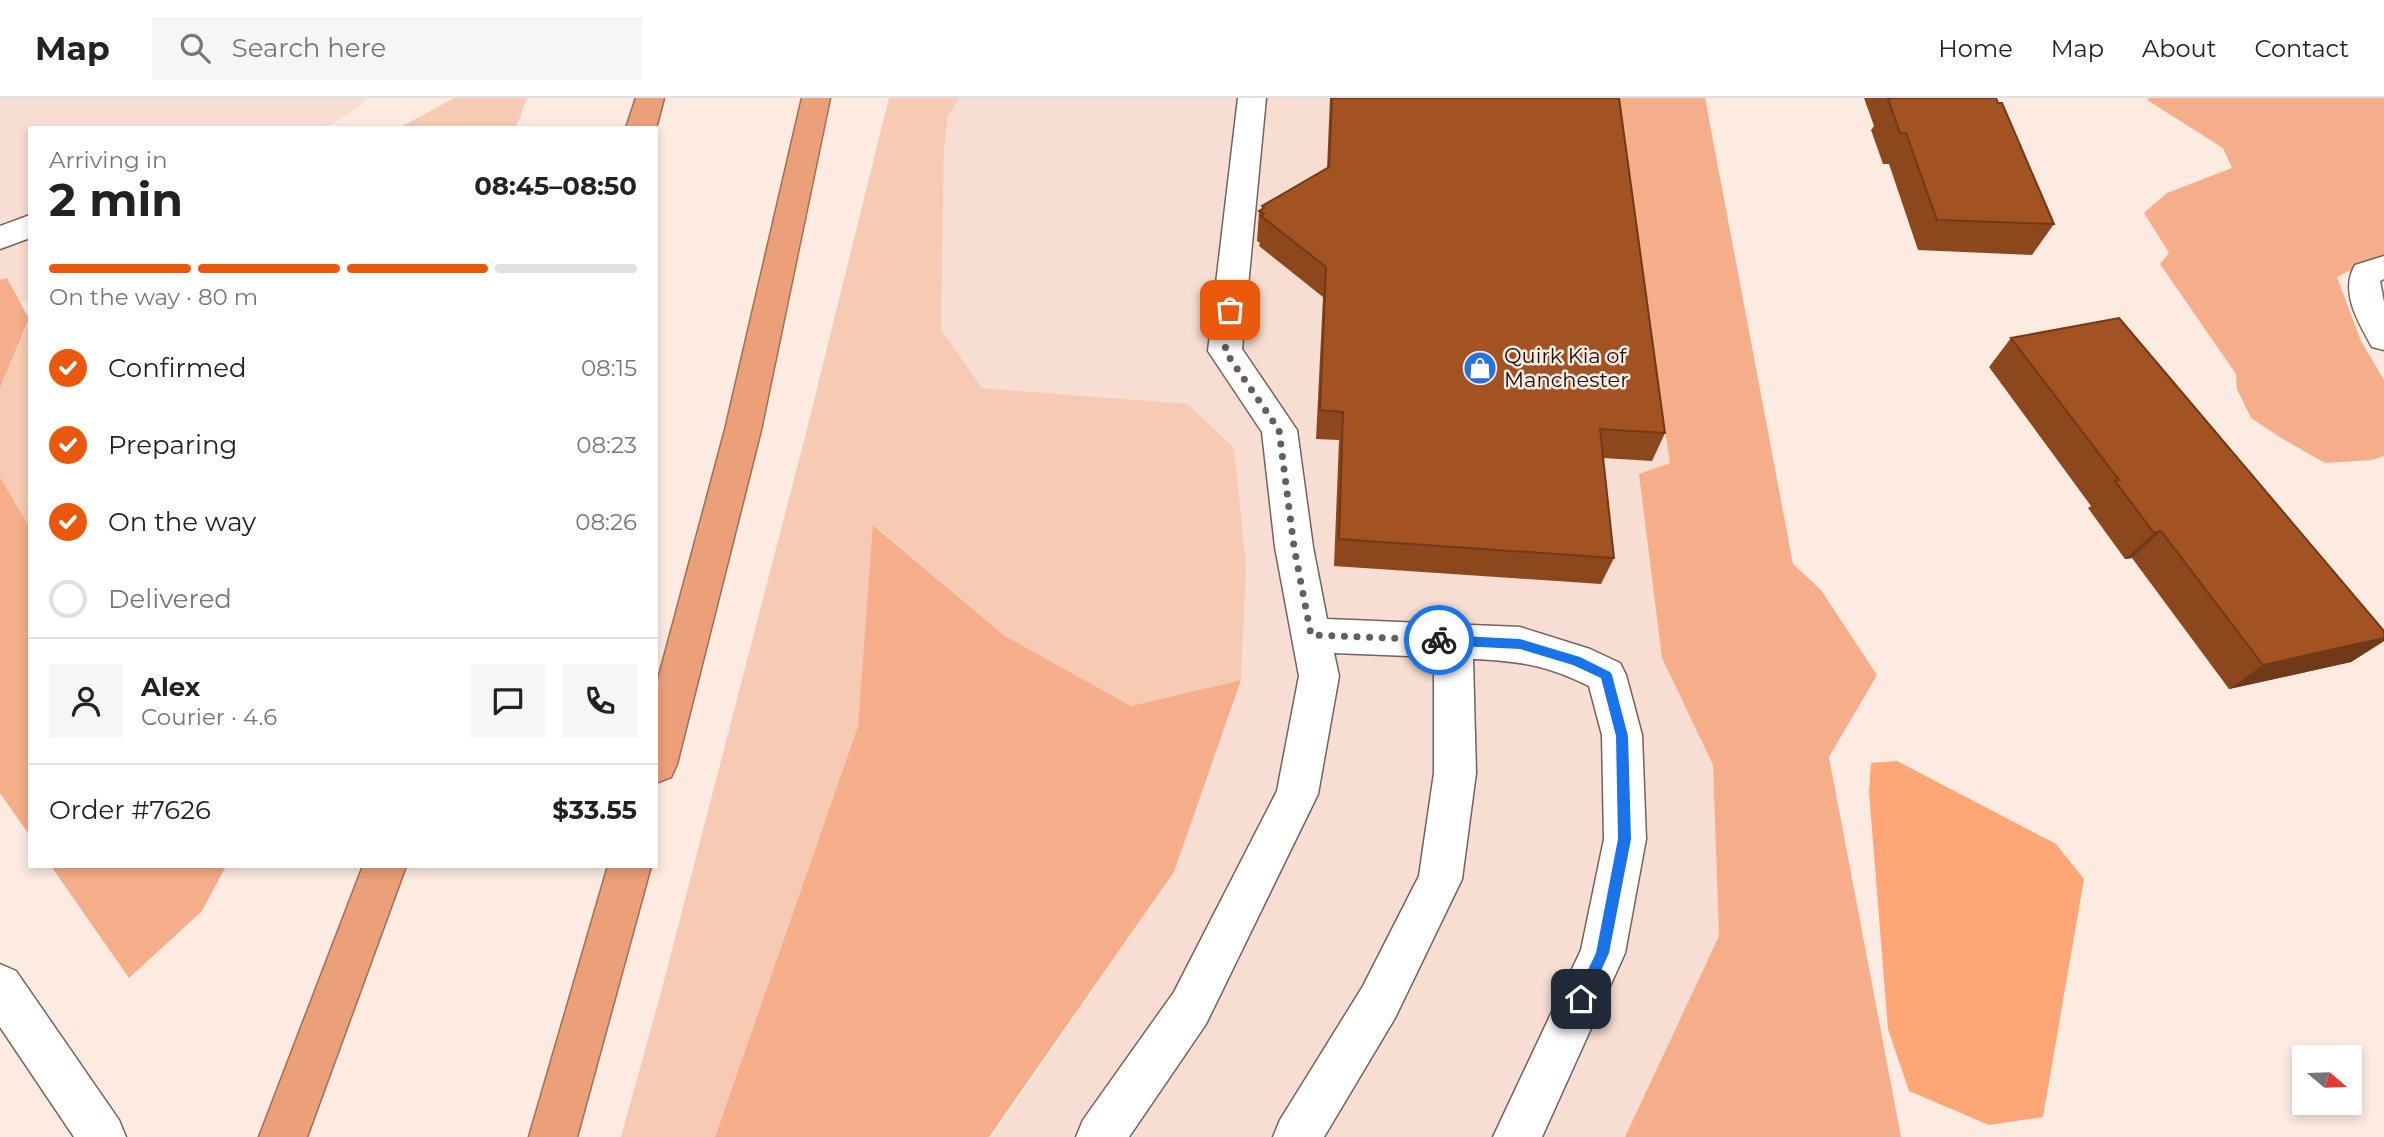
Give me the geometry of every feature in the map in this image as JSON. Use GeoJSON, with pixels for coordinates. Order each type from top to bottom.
{"type":"FeatureCollection","features":[{"type":"Feature","properties":{"kind":"highway"},"geometry":{"type":"LineString","coordinates":[[642,126],[650,98]]}},
{"type":"Feature","properties":{"kind":"highway"},"geometry":{"type":"LineString","coordinates":[[743,430],[816,98]]}},
{"type":"Feature","properties":{"kind":"highway"},"geometry":{"type":"LineString","coordinates":[[658,756],[743,430],[842,98]]}},
{"type":"Feature","properties":{"kind":"highway"},"geometry":{"type":"LineString","coordinates":[[283,1137],[383,868]]}},
{"type":"Feature","properties":{"kind":"highway"},"geometry":{"type":"LineString","coordinates":[[553,1137],[629,868]]}},
{"type":"Feature","properties":{"kind":"street"},"geometry":{"type":"LineString","coordinates":[[1100,1137],[1190,1008],[1297,794],[1319,676],[1294,547],[1279,430],[1225,351],[1252,98]]}},
{"type":"Feature","properties":{"kind":"street"},"geometry":{"type":"LineString","coordinates":[[0,238],[28,227]]}},
{"type":"Feature","properties":{"kind":"street"},"geometry":{"type":"LineString","coordinates":[[2384,267],[2366,274],[2363,281],[2367,298],[2384,338]]}},
{"type":"Feature","properties":{"kind":"street"},"geometry":{"type":"LineString","coordinates":[[1311,635],[1520,644],[1576,661],[1606,675],[1622,736],[1625,839],[1603,953],[1517,1137]]}},
{"type":"Feature","properties":{"kind":"street"},"geometry":{"type":"LineString","coordinates":[[1297,1137],[1379,1002],[1440,879],[1455,773],[1453,641]]}},
{"type":"Feature","properties":{"kind":"street"},"geometry":{"type":"LineString","coordinates":[[0,987],[102,1137]]}},
{"type":"Feature","properties":{"kind":"shaded area"},"geometry":{"type":"Polygon","coordinates":[[[0,98],[367,98],[355,110],[328,126],[28,126],[28,301],[0,309],[0,98]]]}},
{"type":"Feature","properties":{"kind":"shaded area"},"geometry":{"type":"Polygon","coordinates":[[[454,98],[527,98],[517,126],[403,126],[454,98]]]}},
{"type":"Feature","properties":{"kind":"shaded area"},"geometry":{"type":"Polygon","coordinates":[[[889,98],[959,98],[948,116],[944,148],[941,329],[982,388],[1188,404],[1234,448],[1246,566],[1241,680],[1131,706],[1005,636],[874,525],[858,726],[715,1137],[621,1137],[806,433],[889,98]]]}},
{"type":"Feature","properties":{"kind":"shaded area"},"geometry":{"type":"Polygon","coordinates":[[[959,98],[1614,98],[1670,463],[1640,474],[1662,658],[1713,765],[1719,936],[1625,1137],[992,1137],[1174,872],[1241,681],[1234,448],[1187,404],[982,388],[941,329],[944,148],[948,116],[959,98]]]}},
{"type":"Feature","properties":{"kind":"shaded area"},"geometry":{"type":"Polygon","coordinates":[[[1614,98],[1705,98],[1793,564],[1821,590],[1877,675],[1829,757],[1901,1137],[1625,1137],[1719,936],[1713,765],[1662,658],[1639,474],[1670,463],[1614,98]]]}},
{"type":"Feature","properties":{"kind":"shaded area"},"geometry":{"type":"Polygon","coordinates":[[[2384,98],[2384,254],[2337,277],[2361,341],[2384,380],[2384,456],[2372,460],[2325,463],[2251,418],[2237,389],[2236,374],[2160,264],[2169,253],[2144,213],[2167,193],[2232,168],[2223,148],[2147,100],[2384,98]]]}},
{"type":"Feature","properties":{"kind":"shaded area"},"geometry":{"type":"Polygon","coordinates":[[[7,278],[28,321],[0,388],[0,280],[7,278]]]}},
{"type":"Feature","properties":{"kind":"shaded area"},"geometry":{"type":"Polygon","coordinates":[[[28,324],[28,525],[0,477],[0,388],[28,324]]]}},
{"type":"Feature","properties":{"kind":"shaded area"},"geometry":{"type":"Polygon","coordinates":[[[0,477],[28,525],[28,833],[0,793],[0,477]]]}},
{"type":"Feature","properties":{"kind":"shaded area"},"geometry":{"type":"Polygon","coordinates":[[[873,525],[1005,636],[1131,706],[1241,680],[1174,872],[989,1137],[715,1137],[858,726],[873,525]]]}},
{"type":"Feature","properties":{"kind":"shaded area"},"geometry":{"type":"Polygon","coordinates":[[[1897,761],[2056,844],[2084,879],[2043,1117],[1989,1125],[1909,1091],[1888,1029],[1869,792],[1871,763],[1897,761]]]}},
{"type":"Feature","properties":{"kind":"shaded area"},"geometry":{"type":"Polygon","coordinates":[[[52,868],[225,868],[202,911],[129,978],[52,868]]]}},
{"type":"Feature","properties":{"kind":"building","name":"Quirk Kia of Manchester"},"geometry":{"type":"Polygon","coordinates":[[[1332,98],[1619,98],[1665,433],[1600,429],[1614,558],[1339,539],[1343,412],[1320,410],[1326,267],[1261,216],[1264,214],[1259,211],[1264,208],[1262,206],[1329,167],[1332,98]]]}},
{"type":"Feature","properties":{"kind":"building"},"geometry":{"type":"Polygon","coordinates":[[[1996,98],[1998,103],[2002,103],[2054,224],[1937,220],[1906,133],[1900,133],[1888,99],[1996,98]]]}},
{"type":"Feature","properties":{"kind":"building"},"geometry":{"type":"Polygon","coordinates":[[[2119,318],[2384,631],[2384,638],[2263,665],[2161,531],[2154,533],[2115,481],[2119,480],[2011,338],[2119,318]]]}},
{"type":"Feature","properties":{"kind":"way so far"},"geometry":{"type":"LineString","coordinates":[[1230,310],[1225,351],[1279,430],[1294,547],[1311,635],[1439,640]]}},
{"type":"Feature","properties":{"kind":"place","name":"Quirk Kia of Manchester"},"geometry":{"type":"Point","coordinates":[1480,368]}},
{"type":"Feature","properties":{"kind":"route"},"geometry":{"type":"LineString","coordinates":[[1439,640],[1520,644],[1576,661],[1606,675],[1622,736],[1625,839],[1603,953],[1581,999]]}}]}
